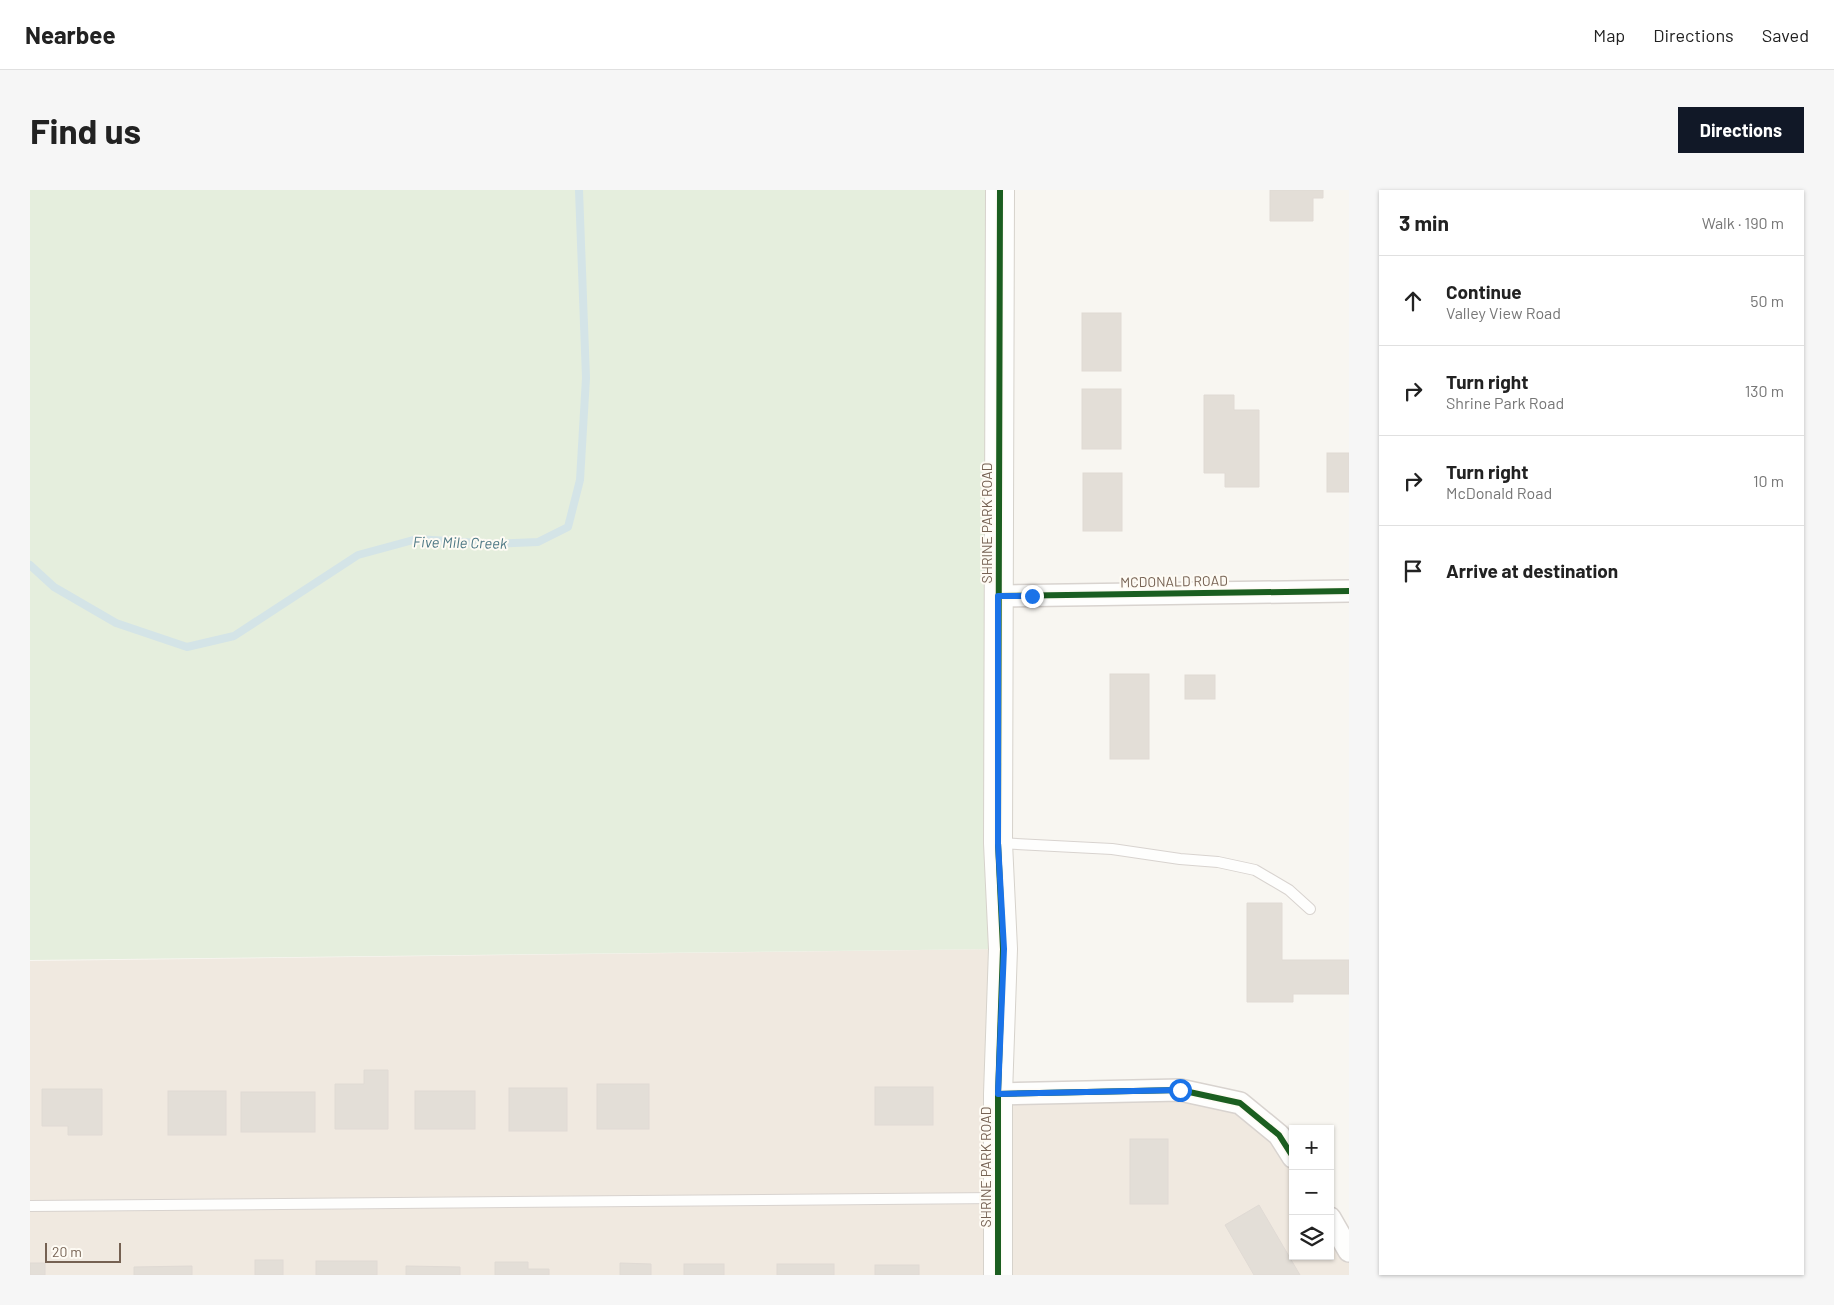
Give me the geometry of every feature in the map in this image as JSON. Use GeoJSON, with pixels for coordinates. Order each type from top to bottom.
{"type":"FeatureCollection","features":[{"type":"Feature","properties":{"kind":"street","name":"SHRINE PARK ROAD"},"geometry":{"type":"LineString","coordinates":[[998,1275],[998,1094],[1004,949],[998,843],[1000,190]]}},
{"type":"Feature","properties":{"kind":"street","name":"MCDONALD ROAD"},"geometry":{"type":"LineString","coordinates":[[998,596],[1349,591]]}},
{"type":"Feature","properties":{"kind":"street"},"geometry":{"type":"LineString","coordinates":[[998,1094],[1180,1090],[1240,1103],[1279,1134],[1289,1150]]}},
{"type":"Feature","properties":{"kind":"street"},"geometry":{"type":"LineString","coordinates":[[1334,1225],[1349,1251]]}},
{"type":"Feature","properties":{"kind":"lane"},"geometry":{"type":"LineString","coordinates":[[998,843],[1112,849],[1180,859],[1218,862],[1255,870],[1289,890],[1310,909]]}},
{"type":"Feature","properties":{"kind":"lane"},"geometry":{"type":"LineString","coordinates":[[30,1206],[998,1198]]}},
{"type":"Feature","properties":{"kind":"shaded area"},"geometry":{"type":"Polygon","coordinates":[[[1003,949],[998,1093],[1240,1103],[1289,1153],[1289,1260],[1334,1260],[1334,1225],[1349,1251],[1349,1275],[30,1275],[30,961],[1003,949]]]}},
{"type":"Feature","properties":{"kind":"green space"},"geometry":{"type":"Polygon","coordinates":[[[30,190],[1000,190],[1003,949],[30,960],[30,190]]]}},
{"type":"Feature","properties":{"kind":"building"},"geometry":{"type":"Polygon","coordinates":[[[1270,190],[1323,190],[1323,198],[1313,198],[1313,221],[1270,221],[1270,190]]]}},
{"type":"Feature","properties":{"kind":"building"},"geometry":{"type":"Polygon","coordinates":[[[1082,313],[1121,313],[1121,371],[1082,371],[1082,313]]]}},
{"type":"Feature","properties":{"kind":"building"},"geometry":{"type":"Polygon","coordinates":[[[1082,389],[1121,389],[1121,449],[1082,449],[1082,389]]]}},
{"type":"Feature","properties":{"kind":"building"},"geometry":{"type":"Polygon","coordinates":[[[1204,395],[1234,395],[1234,410],[1259,410],[1259,487],[1225,487],[1225,473],[1204,473],[1204,395]]]}},
{"type":"Feature","properties":{"kind":"building"},"geometry":{"type":"Polygon","coordinates":[[[1327,453],[1349,453],[1349,492],[1327,492],[1327,453]]]}},
{"type":"Feature","properties":{"kind":"building"},"geometry":{"type":"Polygon","coordinates":[[[1083,473],[1122,473],[1122,531],[1083,531],[1083,473]]]}},
{"type":"Feature","properties":{"kind":"building"},"geometry":{"type":"Polygon","coordinates":[[[1110,674],[1149,674],[1149,759],[1110,759],[1110,674]]]}},
{"type":"Feature","properties":{"kind":"building"},"geometry":{"type":"Polygon","coordinates":[[[1185,675],[1215,675],[1215,699],[1185,699],[1185,675]]]}},
{"type":"Feature","properties":{"kind":"building"},"geometry":{"type":"Polygon","coordinates":[[[1247,903],[1282,903],[1282,960],[1349,960],[1349,994],[1293,994],[1293,1002],[1247,1002],[1247,903]]]}},
{"type":"Feature","properties":{"kind":"building"},"geometry":{"type":"Polygon","coordinates":[[[364,1070],[388,1070],[388,1129],[335,1129],[335,1084],[364,1084],[364,1070]]]}},
{"type":"Feature","properties":{"kind":"building"},"geometry":{"type":"Polygon","coordinates":[[[597,1084],[649,1084],[649,1129],[597,1129],[597,1084]]]}},
{"type":"Feature","properties":{"kind":"building"},"geometry":{"type":"Polygon","coordinates":[[[875,1087],[933,1087],[933,1125],[875,1125],[875,1087]]]}},
{"type":"Feature","properties":{"kind":"building"},"geometry":{"type":"Polygon","coordinates":[[[509,1088],[567,1088],[567,1131],[509,1131],[509,1088]]]}},
{"type":"Feature","properties":{"kind":"building"},"geometry":{"type":"Polygon","coordinates":[[[42,1089],[102,1089],[102,1135],[68,1135],[68,1126],[42,1126],[42,1089]]]}},
{"type":"Feature","properties":{"kind":"building"},"geometry":{"type":"Polygon","coordinates":[[[168,1091],[226,1091],[226,1135],[168,1135],[168,1091]]]}},
{"type":"Feature","properties":{"kind":"building"},"geometry":{"type":"Polygon","coordinates":[[[415,1091],[475,1091],[475,1129],[415,1129],[415,1091]]]}},
{"type":"Feature","properties":{"kind":"building"},"geometry":{"type":"Polygon","coordinates":[[[241,1092],[315,1092],[315,1132],[241,1132],[241,1092]]]}},
{"type":"Feature","properties":{"kind":"building"},"geometry":{"type":"Polygon","coordinates":[[[1130,1139],[1168,1139],[1168,1204],[1130,1204],[1130,1139]]]}},
{"type":"Feature","properties":{"kind":"building"},"geometry":{"type":"Polygon","coordinates":[[[1259,1205],[1289,1256],[1289,1260],[1291,1260],[1300,1275],[1254,1275],[1225,1225],[1259,1205]]]}},
{"type":"Feature","properties":{"kind":"building"},"geometry":{"type":"Polygon","coordinates":[[[255,1260],[283,1260],[283,1275],[255,1275],[255,1260]]]}},
{"type":"Feature","properties":{"kind":"building"},"geometry":{"type":"Polygon","coordinates":[[[316,1261],[377,1261],[377,1275],[316,1275],[316,1261]]]}},
{"type":"Feature","properties":{"kind":"building"},"geometry":{"type":"Polygon","coordinates":[[[495,1262],[528,1262],[528,1269],[549,1269],[549,1275],[495,1275],[495,1262]]]}},
{"type":"Feature","properties":{"kind":"building"},"geometry":{"type":"Polygon","coordinates":[[[30,1263],[45,1263],[45,1275],[30,1275],[30,1263]]]}},
{"type":"Feature","properties":{"kind":"building"},"geometry":{"type":"Polygon","coordinates":[[[620,1263],[651,1264],[651,1275],[620,1275],[620,1263]]]}},
{"type":"Feature","properties":{"kind":"building"},"geometry":{"type":"Polygon","coordinates":[[[684,1264],[724,1264],[724,1275],[684,1275],[684,1264]]]}},
{"type":"Feature","properties":{"kind":"building"},"geometry":{"type":"Polygon","coordinates":[[[777,1264],[834,1264],[834,1275],[777,1275],[777,1264]]]}},
{"type":"Feature","properties":{"kind":"building"},"geometry":{"type":"Polygon","coordinates":[[[875,1265],[919,1265],[919,1275],[875,1275],[875,1265]]]}},
{"type":"Feature","properties":{"kind":"building"},"geometry":{"type":"Polygon","coordinates":[[[192,1266],[192,1275],[134,1275],[134,1267],[192,1266]]]}},
{"type":"Feature","properties":{"kind":"building"},"geometry":{"type":"Polygon","coordinates":[[[406,1266],[460,1267],[460,1275],[406,1275],[406,1266]]]}},
{"type":"Feature","properties":{"kind":"waterway","name":"Five Mile Creek"},"geometry":{"type":"LineString","coordinates":[[30,565],[54,587],[116,623],[187,647],[234,636],[358,555],[417,539],[494,544],[538,542],[568,527],[580,480],[586,378],[579,190]]}},
{"type":"Feature","properties":{"kind":"cycle path"},"geometry":{"type":"LineString","coordinates":[[998,1275],[998,1094],[1003,949],[998,843],[1000,190]]}},
{"type":"Feature","properties":{"kind":"cycle path"},"geometry":{"type":"LineString","coordinates":[[999,596],[1349,591]]}},
{"type":"Feature","properties":{"kind":"cycle path"},"geometry":{"type":"LineString","coordinates":[[998,1094],[1180,1090],[1240,1103],[1279,1135],[1289,1151]]}},
{"type":"Feature","properties":{"kind":"route"},"geometry":{"type":"LineString","coordinates":[[1032,596],[998,596],[998,843],[1004,949],[998,1094],[1180,1090]]}}]}
